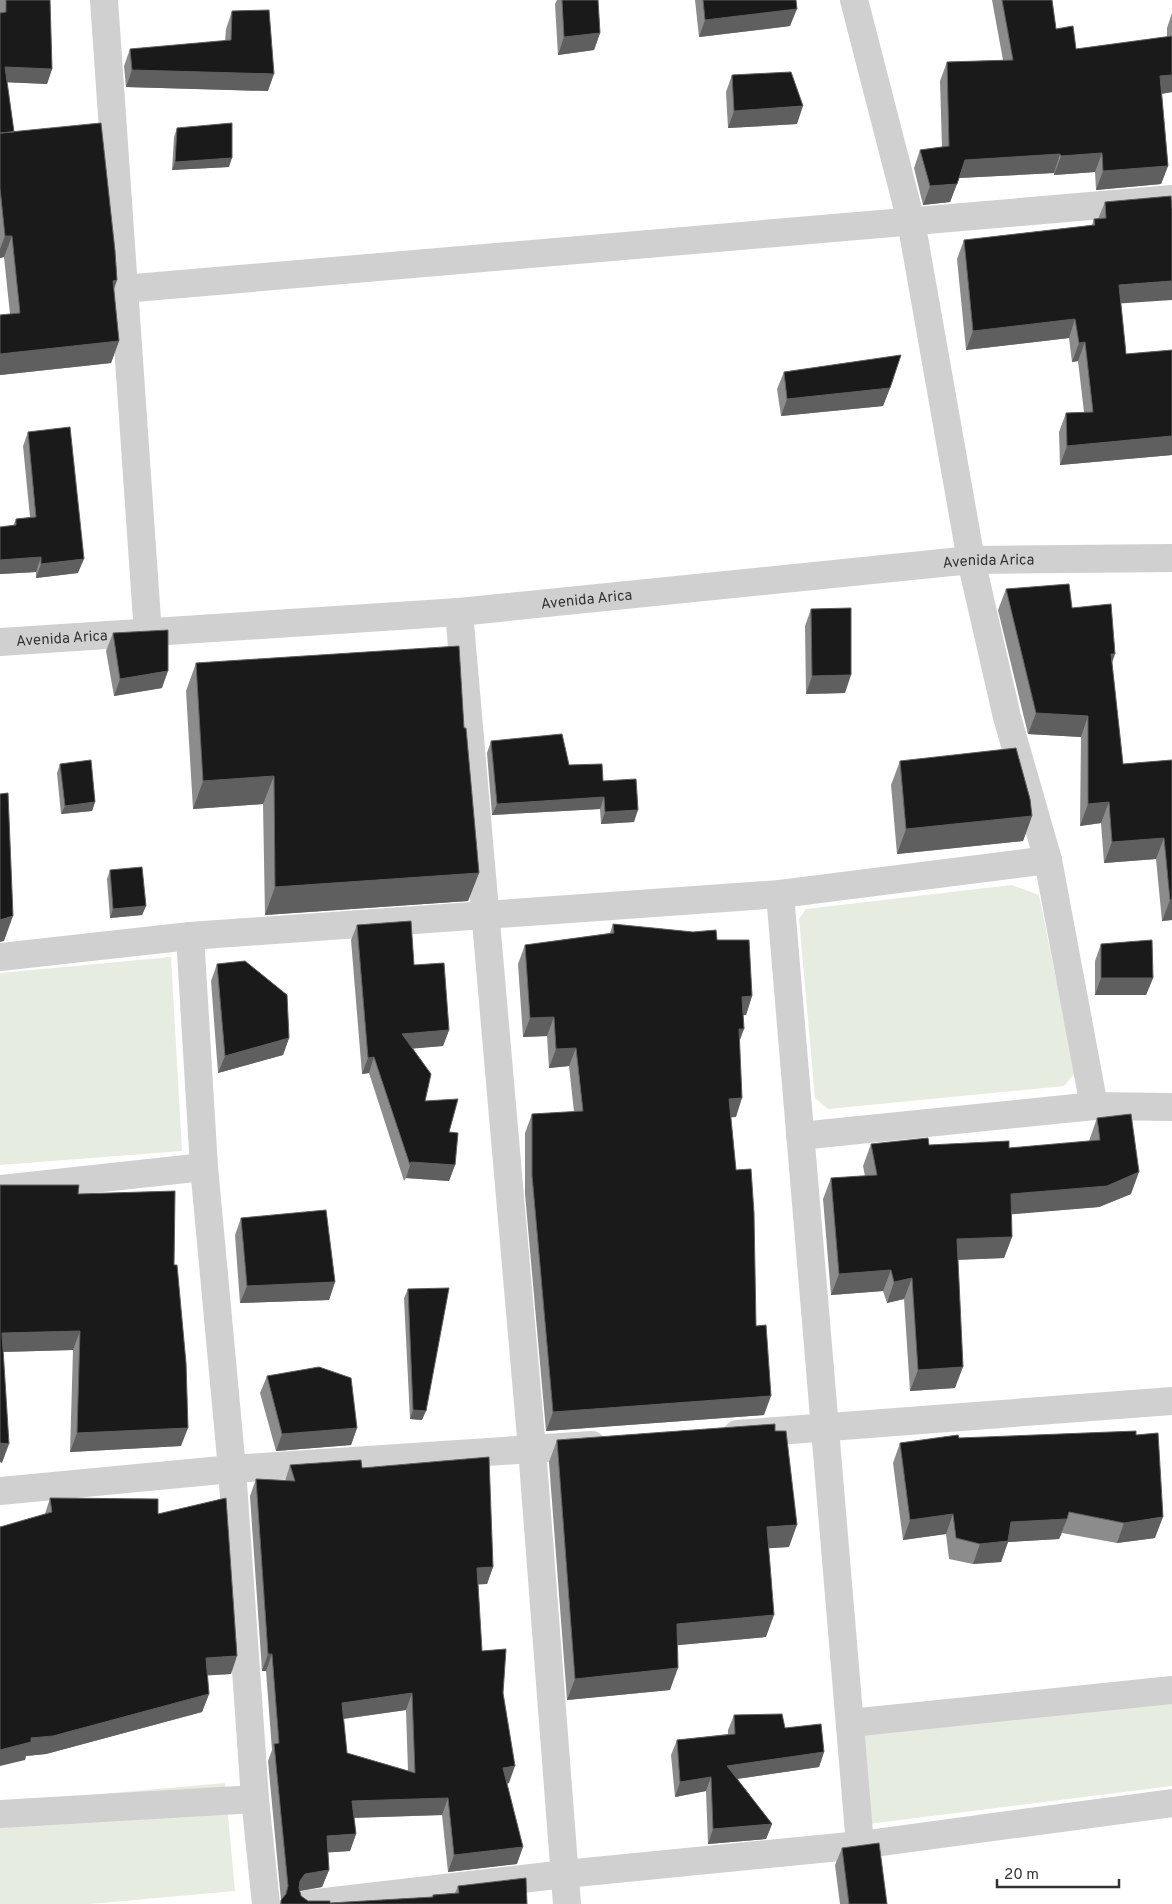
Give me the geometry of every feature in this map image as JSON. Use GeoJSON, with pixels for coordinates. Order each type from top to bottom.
{"type":"FeatureCollection","features":[{"type":"Feature","properties":{"kind":"street"},"geometry":{"type":"LineString","coordinates":[[104,0],[148,634]]}},
{"type":"Feature","properties":{"kind":"street"},"geometry":{"type":"LineString","coordinates":[[854,0],[911,221],[971,560],[1006,717],[1048,860],[1094,1106]]}},
{"type":"Feature","properties":{"kind":"street"},"geometry":{"type":"LineString","coordinates":[[123,289],[1172,199]]}},
{"type":"Feature","properties":{"kind":"street","name":"Avenida Arica"},"geometry":{"type":"LineString","coordinates":[[0,642],[148,634],[460,612],[971,560],[1172,558]]}},
{"type":"Feature","properties":{"kind":"street"},"geometry":{"type":"LineString","coordinates":[[460,612],[532,1449],[567,1904]]}},
{"type":"Feature","properties":{"kind":"street"},"geometry":{"type":"LineString","coordinates":[[0,957],[190,936],[780,894],[1048,860]]}},
{"type":"Feature","properties":{"kind":"street"},"geometry":{"type":"LineString","coordinates":[[780,894],[860,1845]]}},
{"type":"Feature","properties":{"kind":"street"},"geometry":{"type":"LineString","coordinates":[[190,936],[204,1167],[232,1469],[256,1799],[266,1904]]}},
{"type":"Feature","properties":{"kind":"street"},"geometry":{"type":"LineString","coordinates":[[800,1136],[1094,1106],[1172,1107]]}},
{"type":"Feature","properties":{"kind":"street"},"geometry":{"type":"LineString","coordinates":[[0,1189],[204,1167]]}},
{"type":"Feature","properties":{"kind":"street"},"geometry":{"type":"LineString","coordinates":[[707,1436],[1172,1400]]}},
{"type":"Feature","properties":{"kind":"street"},"geometry":{"type":"LineString","coordinates":[[0,1491],[232,1469],[620,1442]]}},
{"type":"Feature","properties":{"kind":"street"},"geometry":{"type":"LineString","coordinates":[[850,1723],[1172,1690]]}},
{"type":"Feature","properties":{"kind":"street"},"geometry":{"type":"LineString","coordinates":[[0,1814],[256,1799]]}},
{"type":"Feature","properties":{"kind":"street"},"geometry":{"type":"LineString","coordinates":[[308,1904],[565,1874],[860,1845],[1172,1803]]}},
{"type":"Feature","properties":{"kind":"shaded area"},"geometry":{"type":"Polygon","coordinates":[[[1012,885],[1039,895],[1075,1073],[1064,1086],[828,1109],[815,1098],[799,919],[806,909],[1012,885]]]}},
{"type":"Feature","properties":{"kind":"shaded area"},"geometry":{"type":"Polygon","coordinates":[[[171,957],[182,1151],[0,1165],[0,973],[171,957]]]}},
{"type":"Feature","properties":{"kind":"shaded area"},"geometry":{"type":"Polygon","coordinates":[[[1172,1701],[1172,1786],[868,1824],[862,1733],[1172,1701]]]}},
{"type":"Feature","properties":{"kind":"shaded area"},"geometry":{"type":"Polygon","coordinates":[[[225,1783],[235,1891],[90,1904],[0,1904],[0,1803],[225,1783]]]}},
{"type":"Feature","properties":{"kind":"building"},"geometry":{"type":"Polygon","coordinates":[[[6,0],[50,0],[52,69],[5,67],[14,132],[0,133],[0,13],[6,12],[6,0]]]}},
{"type":"Feature","properties":{"kind":"building"},"geometry":{"type":"Polygon","coordinates":[[[562,0],[598,0],[600,33],[564,37],[562,0]]]}},
{"type":"Feature","properties":{"kind":"building"},"geometry":{"type":"Polygon","coordinates":[[[703,0],[796,0],[797,9],[705,20],[703,0]]]}},
{"type":"Feature","properties":{"kind":"building"},"geometry":{"type":"Polygon","coordinates":[[[1002,0],[1052,0],[1056,29],[1073,26],[1076,49],[1172,36],[1172,75],[1160,76],[1168,166],[1103,171],[1102,153],[965,160],[957,184],[930,186],[920,150],[949,146],[947,62],[1013,60],[1002,0]]]}},
{"type":"Feature","properties":{"kind":"building"},"geometry":{"type":"Polygon","coordinates":[[[269,10],[274,74],[132,70],[130,49],[231,40],[232,11],[269,10]]]}},
{"type":"Feature","properties":{"kind":"building"},"geometry":{"type":"Polygon","coordinates":[[[791,72],[803,106],[734,111],[732,75],[791,72]]]}},
{"type":"Feature","properties":{"kind":"building"},"geometry":{"type":"Polygon","coordinates":[[[101,123],[115,251],[117,280],[113,281],[119,341],[0,354],[0,315],[20,313],[12,236],[5,236],[0,188],[0,133],[101,123]]]}},
{"type":"Feature","properties":{"kind":"building"},"geometry":{"type":"Polygon","coordinates":[[[232,123],[232,158],[175,162],[177,128],[232,123]]]}},
{"type":"Feature","properties":{"kind":"building"},"geometry":{"type":"Polygon","coordinates":[[[1171,196],[1172,281],[1119,285],[1126,354],[1172,350],[1172,436],[1067,446],[1066,413],[1093,412],[1085,342],[1079,343],[1075,319],[973,331],[964,240],[1095,225],[1094,219],[1106,218],[1105,202],[1171,196]]]}},
{"type":"Feature","properties":{"kind":"building"},"geometry":{"type":"Polygon","coordinates":[[[901,355],[890,388],[787,399],[784,372],[901,355]]]}},
{"type":"Feature","properties":{"kind":"building"},"geometry":{"type":"Polygon","coordinates":[[[70,427],[84,559],[41,564],[41,557],[0,560],[0,527],[16,525],[16,519],[36,517],[28,432],[70,427]]]}},
{"type":"Feature","properties":{"kind":"building"},"geometry":{"type":"Polygon","coordinates":[[[1069,584],[1072,608],[1111,604],[1115,654],[1111,654],[1123,764],[1172,760],[1172,900],[1170,900],[1164,838],[1112,842],[1109,802],[1088,804],[1088,716],[1036,713],[1006,589],[1069,584]]]}},
{"type":"Feature","properties":{"kind":"building"},"geometry":{"type":"Polygon","coordinates":[[[851,608],[851,675],[812,676],[811,609],[851,608]]]}},
{"type":"Feature","properties":{"kind":"building"},"geometry":{"type":"Polygon","coordinates":[[[168,630],[168,671],[120,679],[113,633],[168,630]]]}},
{"type":"Feature","properties":{"kind":"building"},"geometry":{"type":"Polygon","coordinates":[[[459,646],[464,728],[466,728],[479,873],[275,887],[274,776],[203,781],[196,663],[459,646]]]}},
{"type":"Feature","properties":{"kind":"building"},"geometry":{"type":"Polygon","coordinates":[[[562,734],[569,765],[602,764],[603,781],[636,779],[638,810],[605,812],[604,797],[497,804],[491,741],[562,734]]]}},
{"type":"Feature","properties":{"kind":"building"},"geometry":{"type":"Polygon","coordinates":[[[1016,748],[1030,799],[1032,816],[906,829],[900,761],[1016,748]]]}},
{"type":"Feature","properties":{"kind":"building"},"geometry":{"type":"Polygon","coordinates":[[[91,760],[95,802],[65,806],[60,764],[91,760]]]}},
{"type":"Feature","properties":{"kind":"building"},"geometry":{"type":"Polygon","coordinates":[[[8,793],[13,916],[0,920],[0,794],[8,793]]]}},
{"type":"Feature","properties":{"kind":"building"},"geometry":{"type":"Polygon","coordinates":[[[142,867],[146,906],[113,909],[110,870],[142,867]]]}},
{"type":"Feature","properties":{"kind":"building"},"geometry":{"type":"Polygon","coordinates":[[[411,921],[414,965],[444,963],[449,1030],[402,1034],[431,1074],[425,1101],[458,1099],[449,1132],[458,1133],[455,1165],[411,1162],[410,1165],[374,1057],[368,1058],[357,925],[411,921]]]}},
{"type":"Feature","properties":{"kind":"building"},"geometry":{"type":"Polygon","coordinates":[[[613,924],[693,932],[716,930],[717,940],[749,940],[752,996],[742,997],[744,1029],[739,1029],[742,1098],[729,1099],[736,1170],[751,1169],[754,1213],[756,1326],[766,1325],[771,1396],[553,1412],[532,1175],[532,1114],[583,1111],[576,1048],[556,1049],[554,1017],[530,1018],[525,945],[614,933],[613,924]]]}},
{"type":"Feature","properties":{"kind":"building"},"geometry":{"type":"Polygon","coordinates":[[[1152,940],[1153,978],[1101,978],[1101,944],[1152,940]]]}},
{"type":"Feature","properties":{"kind":"building"},"geometry":{"type":"Polygon","coordinates":[[[245,961],[287,995],[289,1038],[225,1056],[217,964],[245,961]]]}},
{"type":"Feature","properties":{"kind":"building"},"geometry":{"type":"Polygon","coordinates":[[[1131,1114],[1139,1172],[1107,1186],[1011,1194],[1012,1237],[957,1239],[963,1367],[918,1370],[912,1278],[894,1282],[891,1270],[839,1274],[831,1178],[877,1175],[871,1144],[928,1138],[929,1145],[1009,1141],[1009,1148],[1100,1140],[1097,1118],[1131,1114]]]}},
{"type":"Feature","properties":{"kind":"building"},"geometry":{"type":"Polygon","coordinates":[[[0,1185],[79,1185],[78,1194],[175,1191],[174,1265],[177,1265],[186,1363],[188,1428],[77,1433],[80,1331],[2,1333],[9,1444],[0,1443],[0,1185]]]}},
{"type":"Feature","properties":{"kind":"building"},"geometry":{"type":"Polygon","coordinates":[[[326,1210],[335,1282],[247,1286],[241,1218],[326,1210]]]}},
{"type":"Feature","properties":{"kind":"building"},"geometry":{"type":"Polygon","coordinates":[[[449,1288],[426,1411],[413,1410],[408,1289],[449,1288]]]}},
{"type":"Feature","properties":{"kind":"building"},"geometry":{"type":"Polygon","coordinates":[[[319,1367],[351,1378],[357,1428],[282,1434],[267,1376],[319,1367]]]}},
{"type":"Feature","properties":{"kind":"building"},"geometry":{"type":"Polygon","coordinates":[[[775,1424],[775,1431],[786,1431],[797,1525],[767,1527],[774,1615],[677,1624],[678,1668],[575,1679],[557,1440],[775,1424]]]}},
{"type":"Feature","properties":{"kind":"building"},"geometry":{"type":"Polygon","coordinates":[[[1136,1431],[1136,1435],[1158,1433],[1163,1517],[1124,1523],[1069,1512],[1067,1519],[1011,1522],[1008,1541],[980,1544],[956,1538],[953,1514],[910,1520],[900,1443],[958,1435],[959,1438],[1136,1431]]]}},
{"type":"Feature","properties":{"kind":"building"},"geometry":{"type":"Polygon","coordinates":[[[489,1457],[493,1567],[477,1568],[482,1651],[506,1649],[503,1693],[515,1766],[503,1768],[523,1847],[454,1855],[448,1798],[352,1801],[356,1834],[327,1836],[329,1870],[305,1874],[300,1881],[301,1896],[308,1901],[330,1901],[330,1903],[433,1897],[433,1895],[459,1893],[458,1886],[526,1878],[527,1904],[281,1904],[288,1886],[274,1744],[279,1743],[272,1654],[268,1654],[256,1479],[295,1481],[290,1465],[361,1460],[362,1468],[489,1457]],[[412,1693],[342,1703],[347,1753],[415,1773],[412,1693]]]}},
{"type":"Feature","properties":{"kind":"building"},"geometry":{"type":"Polygon","coordinates":[[[50,1498],[158,1499],[158,1514],[226,1498],[237,1656],[206,1658],[209,1694],[53,1736],[31,1738],[31,1742],[0,1750],[0,1527],[52,1512],[50,1498]]]}},
{"type":"Feature","properties":{"kind":"building"},"geometry":{"type":"Polygon","coordinates":[[[782,1714],[785,1728],[821,1724],[824,1752],[727,1766],[772,1824],[713,1829],[711,1777],[680,1782],[677,1740],[735,1734],[734,1715],[782,1714]]]}},
{"type":"Feature","properties":{"kind":"building"},"geometry":{"type":"Polygon","coordinates":[[[879,1843],[887,1904],[849,1904],[842,1848],[879,1843]]]}}]}
